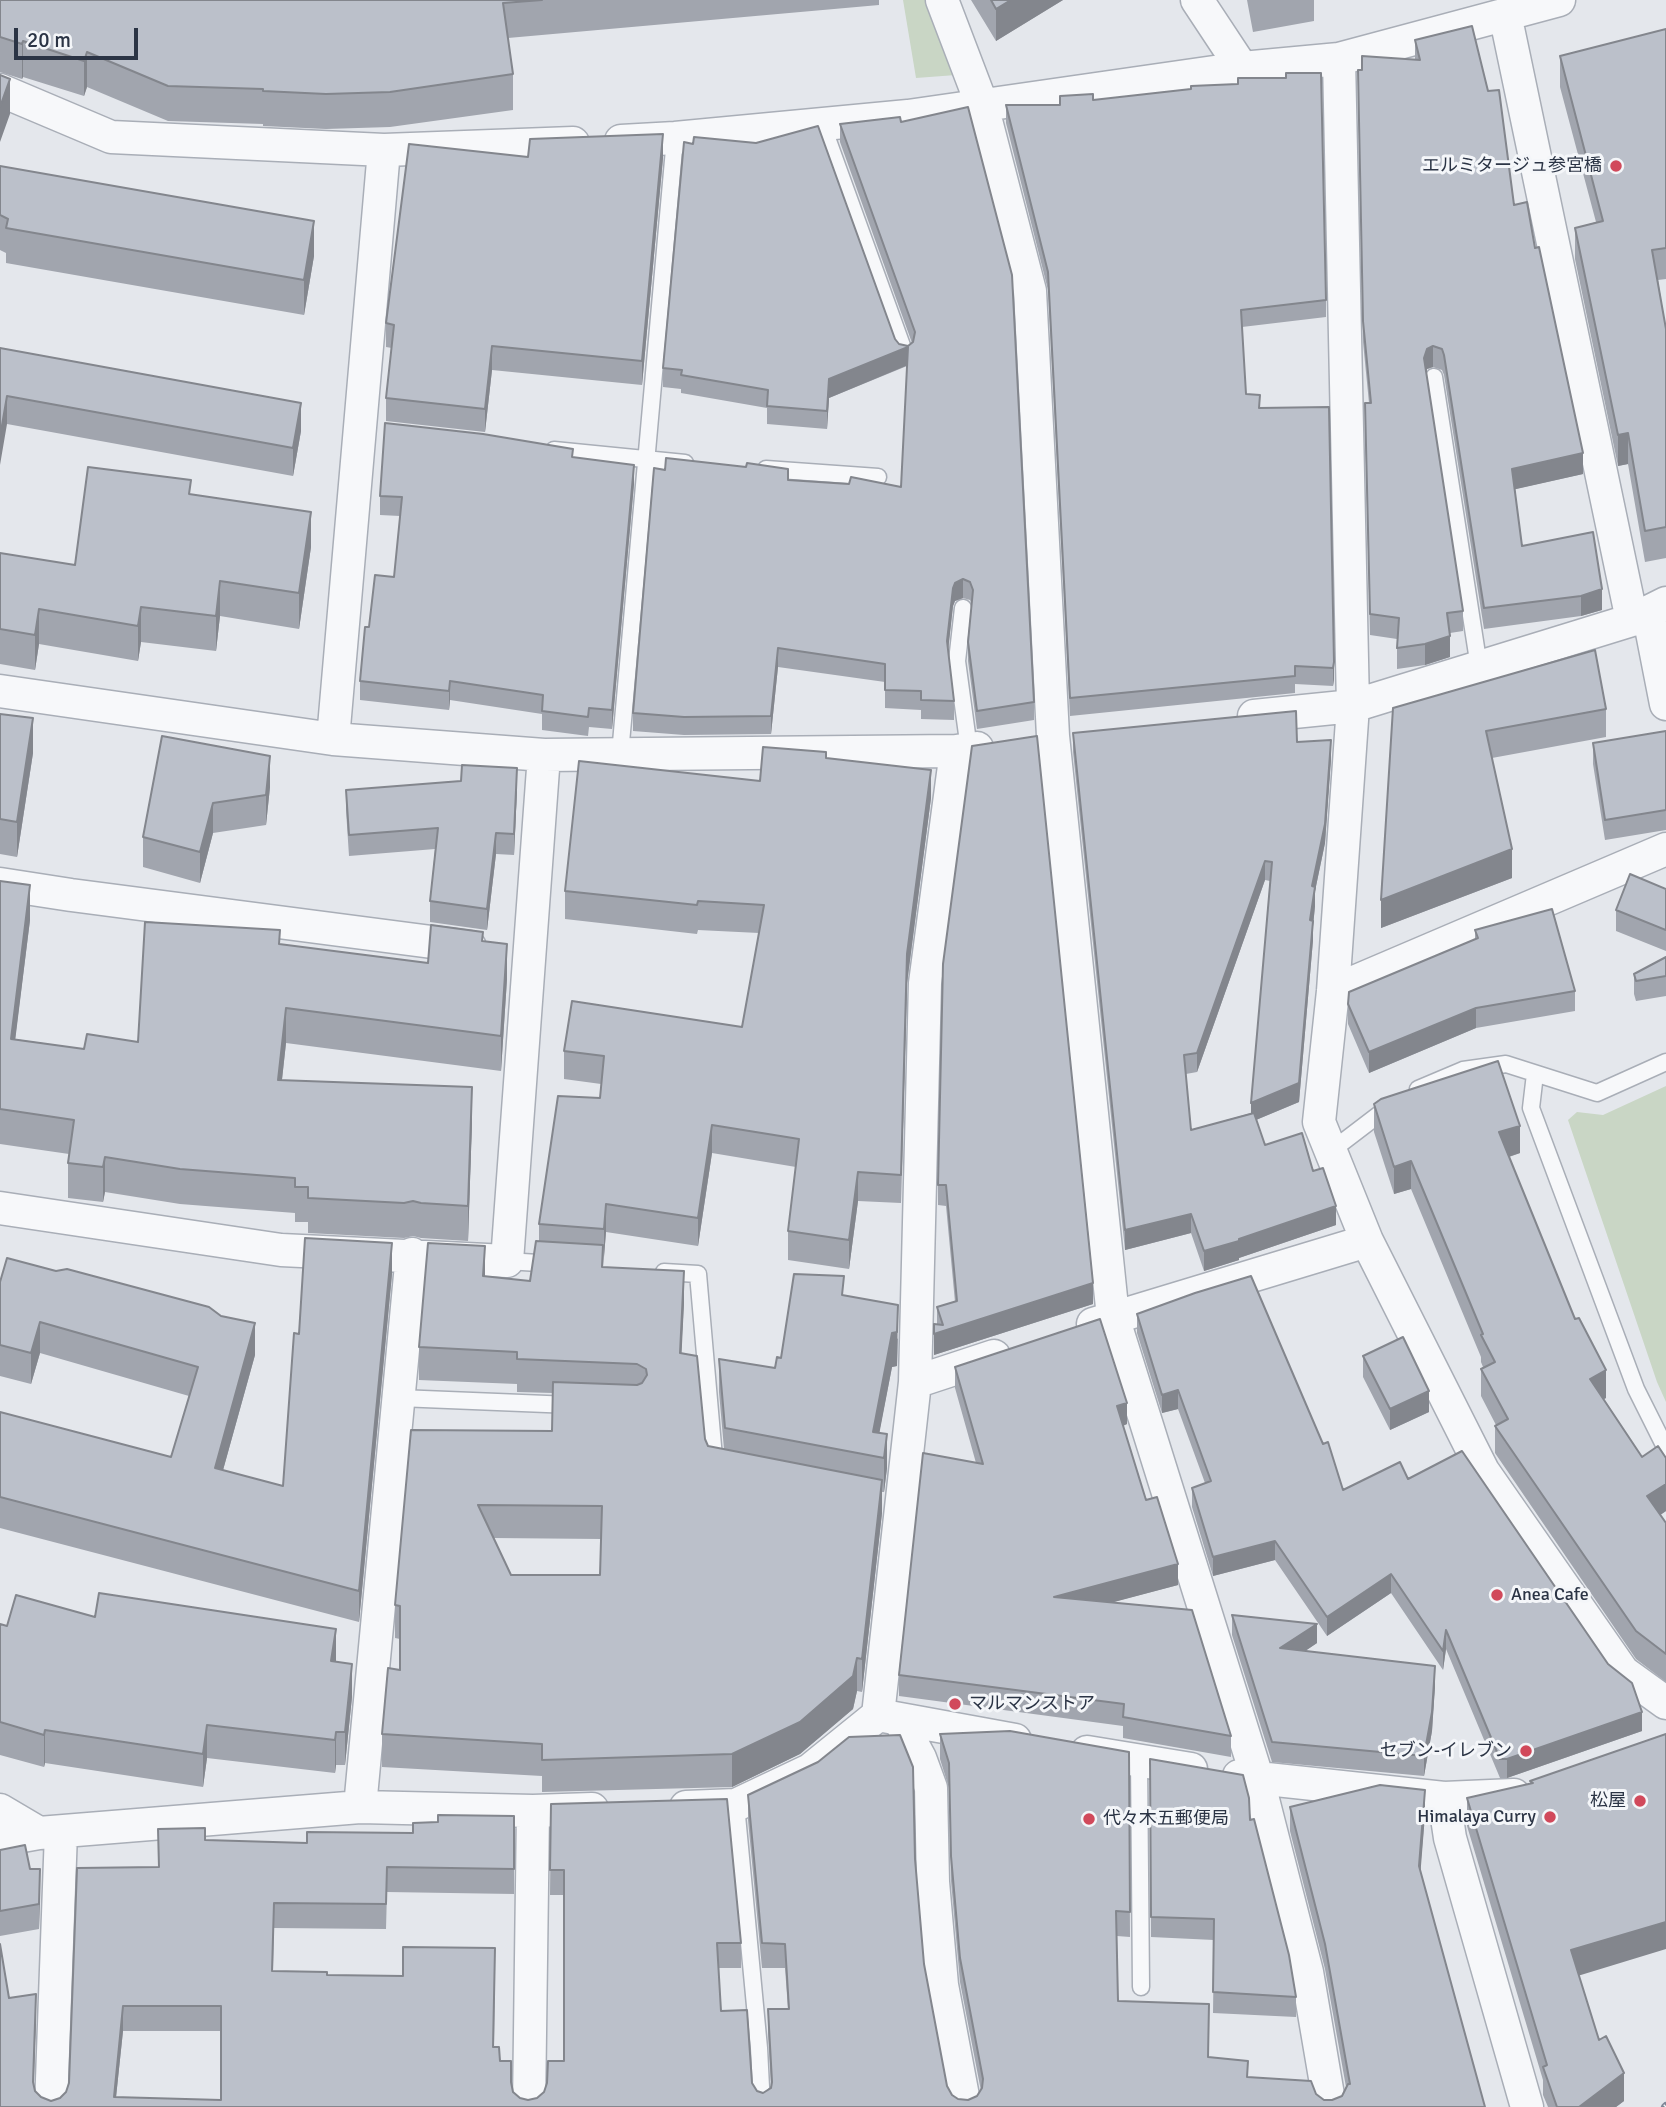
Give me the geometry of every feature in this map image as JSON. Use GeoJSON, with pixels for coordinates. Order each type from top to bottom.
{"type":"FeatureCollection","features":[{"type":"Feature","properties":{"kind":"street"},"geometry":{"type":"LineString","coordinates":[[942,0],[982,105],[1030,291],[1042,738],[1113,1317],[1258,1780],[1307,1972],[1330,2107]]}},
{"type":"Feature","properties":{"kind":"street"},"geometry":{"type":"LineString","coordinates":[[1197,0],[1242,68]]}},
{"type":"Feature","properties":{"kind":"street"},"geometry":{"type":"LineString","coordinates":[[0,90],[111,137],[384,150],[675,138],[908,116],[1242,68],[1339,59],[1559,0]]}},
{"type":"Feature","properties":{"kind":"street"},"geometry":{"type":"LineString","coordinates":[[1505,14],[1649,612],[1666,704]]}},
{"type":"Feature","properties":{"kind":"street"},"geometry":{"type":"LineString","coordinates":[[1339,59],[1353,706],[1333,990],[1318,1122],[1367,1241],[1483,1471],[1623,1672],[1666,1703]]}},
{"type":"Feature","properties":{"kind":"street"},"geometry":{"type":"LineString","coordinates":[[334,738],[367,430],[384,150]]}},
{"type":"Feature","properties":{"kind":"street"},"geometry":{"type":"LineString","coordinates":[[1230,719],[1353,706],[1649,612]]}},
{"type":"Feature","properties":{"kind":"street"},"geometry":{"type":"LineString","coordinates":[[0,691],[334,738],[544,755],[962,750],[1042,738]]}},
{"type":"Feature","properties":{"kind":"street"},"geometry":{"type":"LineString","coordinates":[[962,750],[925,984],[915,1382],[895,1505],[890,1718],[920,1758],[931,1788],[933,1882],[943,1985],[965,2107]]}},
{"type":"Feature","properties":{"kind":"street"},"geometry":{"type":"LineString","coordinates":[[0,1208],[281,1250],[507,1261],[544,755]]}},
{"type":"Feature","properties":{"kind":"street"},"geometry":{"type":"LineString","coordinates":[[1333,990],[1666,849]]}},
{"type":"Feature","properties":{"kind":"street"},"geometry":{"type":"LineString","coordinates":[[0,884],[529,954]]}},
{"type":"Feature","properties":{"kind":"street"},"geometry":{"type":"LineString","coordinates":[[1060,1335],[1367,1241]]}},
{"type":"Feature","properties":{"kind":"street"},"geometry":{"type":"LineString","coordinates":[[360,1807],[412,1255]]}},
{"type":"Feature","properties":{"kind":"street"},"geometry":{"type":"LineString","coordinates":[[915,1382],[1021,1347]]}},
{"type":"Feature","properties":{"kind":"street"},"geometry":{"type":"LineString","coordinates":[[655,1808],[736,1805],[810,1770],[890,1718],[1258,1780],[1444,1798],[1510,1796],[1536,1787]]}},
{"type":"Feature","properties":{"kind":"street"},"geometry":{"type":"LineString","coordinates":[[1444,1798],[1450,1838],[1527,2107]]}},
{"type":"Feature","properties":{"kind":"street"},"geometry":{"type":"LineString","coordinates":[[0,1840],[50,1832],[360,1807],[533,1811],[614,1809]]}},
{"type":"Feature","properties":{"kind":"street"},"geometry":{"type":"LineString","coordinates":[[0,1810],[50,1832]]}},
{"type":"Feature","properties":{"kind":"street"},"geometry":{"type":"LineString","coordinates":[[529,2107],[533,1811]]}},
{"type":"Feature","properties":{"kind":"street"},"geometry":{"type":"LineString","coordinates":[[50,1832],[51,2107]]}},
{"type":"Feature","properties":{"kind":"lane"},"geometry":{"type":"LineString","coordinates":[[822,124],[905,354]]}},
{"type":"Feature","properties":{"kind":"lane"},"geometry":{"type":"LineString","coordinates":[[620,754],[675,138]]}},
{"type":"Feature","properties":{"kind":"lane"},"geometry":{"type":"LineString","coordinates":[[1434,377],[1479,667]]}},
{"type":"Feature","properties":{"kind":"lane"},"geometry":{"type":"LineString","coordinates":[[538,448],[701,464]]}},
{"type":"Feature","properties":{"kind":"lane"},"geometry":{"type":"LineString","coordinates":[[756,468],[878,477]]}},
{"type":"Feature","properties":{"kind":"lane"},"geometry":{"type":"LineString","coordinates":[[962,750],[957,661],[963,608]]}},
{"type":"Feature","properties":{"kind":"lane"},"geometry":{"type":"LineString","coordinates":[[1331,1151],[1407,1094],[1463,1070],[1506,1064],[1597,1093],[1666,1062]]}},
{"type":"Feature","properties":{"kind":"lane"},"geometry":{"type":"LineString","coordinates":[[1535,1074],[1531,1108],[1636,1390],[1666,1449]]}},
{"type":"Feature","properties":{"kind":"lane"},"geometry":{"type":"LineString","coordinates":[[507,1261],[575,1265]]}},
{"type":"Feature","properties":{"kind":"lane"},"geometry":{"type":"LineString","coordinates":[[643,1270],[698,1274],[715,1471],[729,1473]]}},
{"type":"Feature","properties":{"kind":"lane"},"geometry":{"type":"LineString","coordinates":[[399,1398],[581,1405]]}},
{"type":"Feature","properties":{"kind":"lane"},"geometry":{"type":"LineString","coordinates":[[1139,1760],[1142,1987]]}},
{"type":"Feature","properties":{"kind":"lane"},"geometry":{"type":"LineString","coordinates":[[736,1805],[762,2107]]}},
{"type":"Feature","properties":{"kind":"green space"},"geometry":{"type":"Polygon","coordinates":[[[903,0],[931,0],[956,75],[916,78],[903,0]]]}},
{"type":"Feature","properties":{"kind":"green space"},"geometry":{"type":"Polygon","coordinates":[[[1666,1086],[1666,1402],[1568,1120],[1577,1112],[1603,1115],[1666,1086]]]}},
{"type":"Feature","properties":{"kind":"building"},"geometry":{"type":"Polygon","coordinates":[[[0,0],[542,0],[503,3],[513,74],[390,92],[326,94],[168,86],[87,52],[84,61],[23,41],[22,44],[0,37],[0,0]]]}},
{"type":"Feature","properties":{"kind":"building"},"geometry":{"type":"Polygon","coordinates":[[[991,0],[1011,0],[996,9],[991,0]]]}},
{"type":"Feature","properties":{"kind":"building"},"geometry":{"type":"Polygon","coordinates":[[[1472,26],[1488,91],[1499,90],[1514,205],[1527,202],[1535,248],[1539,247],[1583,453],[1512,469],[1522,546],[1593,532],[1602,589],[1581,596],[1484,608],[1444,355],[1442,349],[1433,346],[1427,349],[1424,358],[1463,611],[1447,613],[1450,636],[1425,644],[1397,648],[1399,618],[1370,614],[1365,403],[1371,403],[1363,321],[1358,70],[1362,70],[1362,56],[1420,60],[1415,40],[1472,26]]]}},
{"type":"Feature","properties":{"kind":"building"},"geometry":{"type":"Polygon","coordinates":[[[1666,29],[1666,248],[1652,250],[1666,329],[1666,527],[1645,531],[1628,433],[1618,435],[1575,228],[1603,221],[1560,56],[1666,29]]]}},
{"type":"Feature","properties":{"kind":"building"},"geometry":{"type":"Polygon","coordinates":[[[1286,73],[1321,73],[1326,300],[1241,310],[1246,394],[1260,395],[1259,408],[1329,407],[1333,668],[1295,666],[1295,676],[1070,698],[1048,272],[1006,105],[1060,105],[1060,96],[1093,94],[1093,100],[1191,89],[1191,86],[1238,84],[1238,78],[1286,78],[1286,73]]]}},
{"type":"Feature","properties":{"kind":"building"},"geometry":{"type":"Polygon","coordinates":[[[0,75],[10,79],[0,107],[0,75]]]}},
{"type":"Feature","properties":{"kind":"building"},"geometry":{"type":"Polygon","coordinates":[[[968,107],[1012,275],[1034,702],[977,711],[968,642],[973,590],[970,582],[963,579],[955,583],[953,588],[947,641],[954,701],[921,700],[921,691],[885,690],[885,664],[778,648],[771,716],[684,717],[633,713],[654,468],[665,470],[666,458],[746,467],[747,463],[788,469],[788,480],[849,484],[851,477],[901,487],[908,347],[829,379],[827,411],[767,406],[768,390],[681,375],[682,370],[663,368],[684,142],[693,144],[694,137],[756,143],[818,126],[895,339],[899,344],[908,346],[913,342],[915,332],[840,124],[900,117],[901,122],[968,107]]]}},
{"type":"Feature","properties":{"kind":"building"},"geometry":{"type":"Polygon","coordinates":[[[663,134],[642,361],[492,346],[485,409],[386,398],[394,325],[386,323],[409,144],[528,157],[530,139],[663,134]]]}},
{"type":"Feature","properties":{"kind":"building"},"geometry":{"type":"Polygon","coordinates":[[[0,166],[314,221],[304,280],[6,228],[8,219],[0,215],[0,166]]]}},
{"type":"Feature","properties":{"kind":"building"},"geometry":{"type":"Polygon","coordinates":[[[0,348],[301,403],[293,448],[7,396],[0,437],[0,348]]]}},
{"type":"Feature","properties":{"kind":"building"},"geometry":{"type":"Polygon","coordinates":[[[385,423],[483,434],[573,449],[572,457],[634,465],[612,710],[589,708],[588,717],[542,711],[543,695],[450,681],[449,691],[360,681],[365,627],[369,627],[375,575],[394,577],[402,497],[380,496],[385,423]]]}},
{"type":"Feature","properties":{"kind":"building"},"geometry":{"type":"Polygon","coordinates":[[[88,467],[191,480],[189,494],[311,512],[299,593],[220,581],[216,616],[141,607],[138,626],[39,609],[35,635],[0,629],[0,553],[75,565],[88,467]]]}},
{"type":"Feature","properties":{"kind":"building"},"geometry":{"type":"Polygon","coordinates":[[[1595,650],[1606,709],[1486,731],[1512,849],[1381,900],[1393,708],[1595,650]]]}},
{"type":"Feature","properties":{"kind":"building"},"geometry":{"type":"Polygon","coordinates":[[[1296,711],[1297,742],[1331,740],[1325,824],[1312,886],[1315,887],[1310,920],[1313,921],[1299,1083],[1251,1103],[1272,862],[1265,861],[1197,1053],[1184,1055],[1191,1130],[1254,1113],[1265,1145],[1302,1133],[1313,1171],[1323,1168],[1336,1206],[1204,1251],[1191,1214],[1125,1230],[1073,733],[1296,711]]]}},
{"type":"Feature","properties":{"kind":"building"},"geometry":{"type":"Polygon","coordinates":[[[0,714],[33,718],[17,822],[0,819],[0,714]]]}},
{"type":"Feature","properties":{"kind":"building"},"geometry":{"type":"Polygon","coordinates":[[[1666,731],[1666,810],[1605,820],[1593,743],[1666,731]]]}},
{"type":"Feature","properties":{"kind":"building"},"geometry":{"type":"Polygon","coordinates":[[[162,736],[270,756],[266,795],[213,803],[200,852],[143,837],[162,736]]]}},
{"type":"Feature","properties":{"kind":"building"},"geometry":{"type":"Polygon","coordinates":[[[1037,736],[1093,1283],[934,1334],[934,1324],[943,1325],[937,1307],[957,1301],[946,1185],[938,1185],[943,964],[972,746],[1037,736]]]}},
{"type":"Feature","properties":{"kind":"building"},"geometry":{"type":"Polygon","coordinates":[[[763,747],[826,752],[826,758],[931,770],[907,954],[901,1175],[858,1172],[849,1240],[788,1231],[799,1139],[712,1125],[698,1218],[606,1204],[604,1229],[539,1224],[558,1096],[600,1098],[604,1056],[564,1051],[572,1001],[742,1027],[764,905],[698,901],[697,905],[565,891],[579,761],[760,781],[763,747]]]}},
{"type":"Feature","properties":{"kind":"building"},"geometry":{"type":"Polygon","coordinates":[[[462,765],[517,768],[514,834],[496,833],[487,909],[430,901],[438,828],[349,835],[346,790],[461,781],[462,765]]]}},
{"type":"Feature","properties":{"kind":"building"},"geometry":{"type":"Polygon","coordinates":[[[1630,874],[1666,889],[1666,930],[1616,910],[1630,874]]]}},
{"type":"Feature","properties":{"kind":"building"},"geometry":{"type":"Polygon","coordinates":[[[0,881],[30,885],[11,1039],[84,1049],[87,1034],[138,1042],[145,922],[280,930],[279,944],[428,963],[431,925],[483,932],[482,941],[507,944],[501,1036],[286,1008],[278,1080],[472,1087],[468,1206],[413,1201],[404,1203],[308,1198],[308,1187],[295,1187],[295,1178],[180,1169],[105,1157],[103,1167],[68,1163],[74,1120],[0,1109],[0,881]]]}},
{"type":"Feature","properties":{"kind":"building"},"geometry":{"type":"Polygon","coordinates":[[[1552,909],[1575,991],[1476,1008],[1369,1052],[1348,1004],[1349,992],[1478,938],[1475,930],[1552,909]]]}},
{"type":"Feature","properties":{"kind":"building"},"geometry":{"type":"Polygon","coordinates":[[[1666,957],[1666,976],[1636,981],[1634,974],[1666,957]]]}},
{"type":"Feature","properties":{"kind":"building"},"geometry":{"type":"Polygon","coordinates":[[[1498,1061],[1520,1126],[1499,1132],[1575,1319],[1579,1318],[1606,1370],[1590,1379],[1642,1457],[1658,1446],[1666,1458],[1666,1484],[1647,1496],[1666,1523],[1666,1654],[1636,1631],[1495,1426],[1508,1419],[1481,1369],[1495,1362],[1481,1335],[1483,1334],[1411,1161],[1394,1167],[1374,1104],[1381,1099],[1498,1061]]]}},
{"type":"Feature","properties":{"kind":"building"},"geometry":{"type":"Polygon","coordinates":[[[305,1238],[392,1243],[359,1591],[0,1497],[0,1412],[171,1457],[198,1367],[40,1322],[31,1353],[0,1345],[0,1282],[7,1258],[56,1271],[67,1269],[209,1307],[221,1316],[255,1323],[215,1468],[283,1486],[294,1333],[299,1334],[305,1238]]]}},
{"type":"Feature","properties":{"kind":"building"},"geometry":{"type":"Polygon","coordinates":[[[536,1241],[603,1245],[602,1267],[684,1271],[680,1353],[697,1356],[705,1439],[708,1446],[882,1480],[862,1659],[857,1658],[853,1676],[800,1722],[732,1754],[542,1760],[542,1744],[382,1734],[388,1668],[400,1670],[400,1606],[395,1605],[411,1430],[552,1431],[553,1382],[637,1385],[642,1383],[647,1375],[646,1369],[637,1364],[517,1359],[517,1352],[419,1347],[428,1243],[485,1246],[483,1276],[530,1281],[536,1241]],[[478,1505],[511,1575],[600,1575],[602,1506],[478,1505]]]}},
{"type":"Feature","properties":{"kind":"building"},"geometry":{"type":"Polygon","coordinates":[[[794,1274],[844,1276],[842,1295],[898,1305],[897,1332],[892,1333],[873,1432],[887,1434],[884,1458],[725,1428],[719,1359],[775,1368],[777,1357],[781,1358],[794,1274]]]}},
{"type":"Feature","properties":{"kind":"building"},"geometry":{"type":"Polygon","coordinates":[[[1251,1276],[1323,1444],[1328,1442],[1343,1490],[1400,1462],[1408,1479],[1462,1451],[1608,1664],[1632,1683],[1642,1712],[1507,1759],[1500,1759],[1446,1630],[1443,1651],[1391,1574],[1327,1617],[1275,1541],[1213,1557],[1192,1488],[1211,1481],[1178,1390],[1162,1395],[1137,1314],[1251,1276]]]}},
{"type":"Feature","properties":{"kind":"building"},"geometry":{"type":"Polygon","coordinates":[[[1100,1319],[1127,1403],[1117,1406],[1146,1500],[1157,1497],[1178,1564],[1054,1597],[1192,1610],[1231,1736],[1123,1717],[1124,1704],[899,1675],[923,1453],[983,1464],[955,1367],[1100,1319]]]}},
{"type":"Feature","properties":{"kind":"building"},"geometry":{"type":"Polygon","coordinates":[[[1403,1337],[1429,1391],[1390,1409],[1363,1356],[1403,1337]]]}},
{"type":"Feature","properties":{"kind":"building"},"geometry":{"type":"Polygon","coordinates":[[[99,1593],[336,1629],[331,1661],[352,1664],[345,1732],[336,1732],[335,1740],[207,1725],[203,1754],[45,1730],[44,1735],[0,1722],[0,1624],[7,1626],[16,1595],[95,1617],[99,1593]]]}},
{"type":"Feature","properties":{"kind":"building"},"geometry":{"type":"Polygon","coordinates":[[[1232,1615],[1317,1624],[1280,1648],[1435,1666],[1432,1712],[1424,1756],[1272,1742],[1232,1615]]]}},
{"type":"Feature","properties":{"kind":"building"},"geometry":{"type":"Polygon","coordinates":[[[1010,1731],[1129,1752],[1130,1912],[1116,1911],[1118,2001],[1209,2004],[1208,2057],[1248,2061],[1247,2077],[1311,2081],[1316,2094],[1324,2100],[1342,2096],[1350,2084],[1325,1944],[1290,1807],[1380,1785],[1425,1790],[1419,1866],[1485,2107],[0,2107],[0,1944],[9,1998],[36,1994],[35,2091],[51,2101],[66,2092],[69,2083],[77,1868],[159,1867],[158,1829],[205,1828],[205,1840],[307,1843],[307,1832],[413,1833],[413,1823],[438,1822],[438,1815],[514,1816],[514,1869],[387,1867],[386,1904],[274,1903],[272,1971],[403,1976],[403,1947],[495,1948],[493,2047],[499,2047],[500,2061],[511,2061],[513,2092],[528,2100],[537,2098],[544,2092],[547,2083],[548,2061],[564,2061],[564,1870],[550,1870],[551,1804],[727,1799],[741,1943],[717,1943],[721,2011],[747,2010],[752,2083],[757,2091],[763,2093],[771,2088],[772,2082],[768,2009],[789,2009],[785,1944],[762,1943],[748,1795],[818,1762],[849,1737],[900,1735],[913,1767],[915,1859],[924,1964],[947,2086],[958,2099],[968,2100],[977,2096],[983,2079],[960,1958],[951,1856],[949,1763],[940,1734],[1010,1731]],[[123,2006],[114,2097],[221,2100],[221,2006],[123,2006]]]}},
{"type":"Feature","properties":{"kind":"building"},"geometry":{"type":"Polygon","coordinates":[[[1666,1734],[1666,1922],[1571,1950],[1599,2040],[1606,2036],[1624,2073],[1579,2107],[1557,2107],[1543,2067],[1547,2065],[1467,1798],[1533,1783],[1530,1781],[1666,1734]]]}},
{"type":"Feature","properties":{"kind":"building"},"geometry":{"type":"Polygon","coordinates":[[[1150,1759],[1243,1775],[1249,1798],[1250,1820],[1254,1819],[1289,1955],[1296,1997],[1213,1992],[1214,1919],[1151,1917],[1150,1759]]]}},
{"type":"Feature","properties":{"kind":"building"},"geometry":{"type":"Polygon","coordinates":[[[25,1845],[30,1869],[40,1869],[39,1904],[0,1911],[0,1850],[25,1845]]]}},
{"type":"Feature","properties":{"kind":"place","name":"エルミタージュ参宮橋"},"geometry":{"type":"Point","coordinates":[1616,166]}},
{"type":"Feature","properties":{"kind":"place","name":"Anea Cafe"},"geometry":{"type":"Point","coordinates":[1497,1595]}},
{"type":"Feature","properties":{"kind":"place","name":"マルマンストア"},"geometry":{"type":"Point","coordinates":[955,1704]}},
{"type":"Feature","properties":{"kind":"place","name":"セブン-イレブン"},"geometry":{"type":"Point","coordinates":[1526,1751]}},
{"type":"Feature","properties":{"kind":"place","name":"松屋"},"geometry":{"type":"Point","coordinates":[1640,1801]}},
{"type":"Feature","properties":{"kind":"place","name":"Himalaya Curry"},"geometry":{"type":"Point","coordinates":[1550,1817]}},
{"type":"Feature","properties":{"kind":"place","name":"代々木五郵便局"},"geometry":{"type":"Point","coordinates":[1089,1819]}}]}
